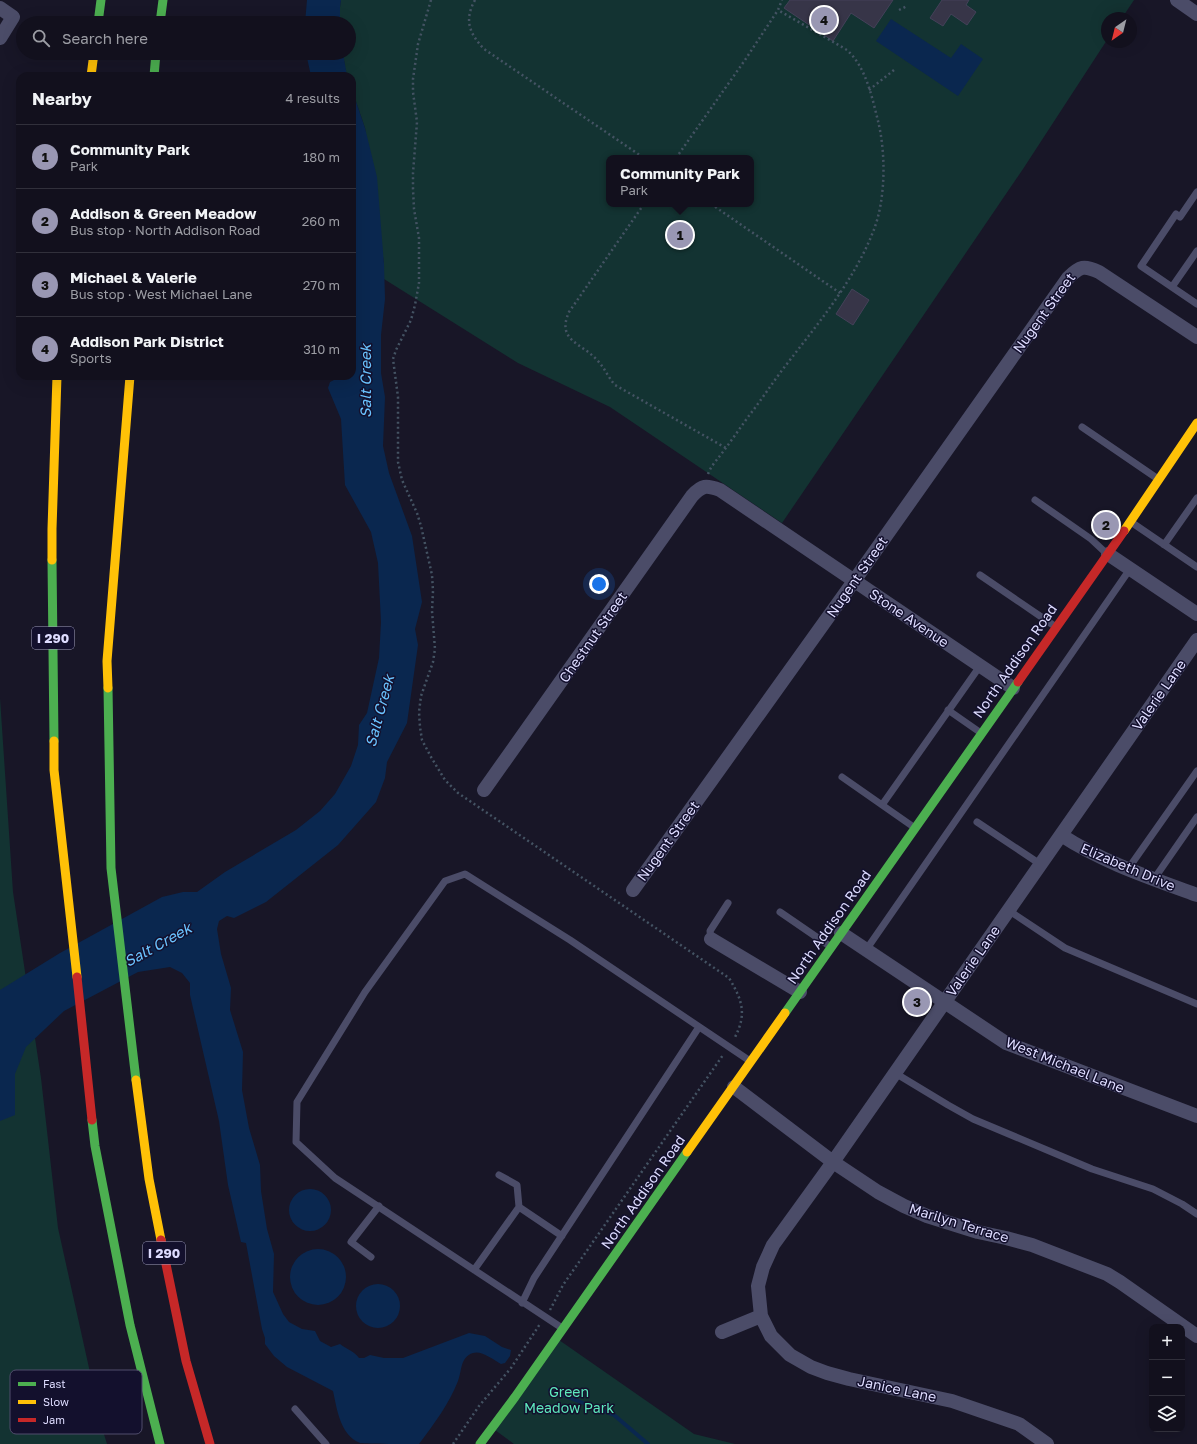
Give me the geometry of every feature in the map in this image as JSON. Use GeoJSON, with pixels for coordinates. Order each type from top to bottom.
{"type":"FeatureCollection","features":[{"type":"Feature","properties":{"kind":"main road"},"geometry":{"type":"LineString","coordinates":[[99,16],[101,0]]}},
{"type":"Feature","properties":{"kind":"main road"},"geometry":{"type":"LineString","coordinates":[[161,16],[163,0]]}},
{"type":"Feature","properties":{"kind":"main road"},"geometry":{"type":"LineString","coordinates":[[92,72],[93,60]]}},
{"type":"Feature","properties":{"kind":"main road"},"geometry":{"type":"LineString","coordinates":[[154,72],[155,60]]}},
{"type":"Feature","properties":{"kind":"main road","name":"I 290"},"geometry":{"type":"LineString","coordinates":[[57,380],[52,529],[54,770],[70,899],[95,1146],[128,1317],[141,1370]]}},
{"type":"Feature","properties":{"kind":"main road","name":"I 290"},"geometry":{"type":"LineString","coordinates":[[130,380],[108,661],[111,868],[133,1058],[149,1179],[186,1361],[210,1444]]}},
{"type":"Feature","properties":{"kind":"main road","name":"North Addison Road"},"geometry":{"type":"LineString","coordinates":[[480,1444],[752,1062],[1108,554],[1197,423]]}},
{"type":"Feature","properties":{"kind":"main road","name":"I 290"},"geometry":{"type":"LineString","coordinates":[[142,1373],[160,1444]]}},
{"type":"Feature","properties":{"kind":"street"},"geometry":{"type":"LineString","coordinates":[[1177,0],[1197,14]]}},
{"type":"Feature","properties":{"kind":"street"},"geometry":{"type":"LineString","coordinates":[[0,8],[13,17],[0,38]]}},
{"type":"Feature","properties":{"kind":"street","name":"Nugent Street"},"geometry":{"type":"LineString","coordinates":[[633,890],[1068,278],[1076,270],[1082,267],[1090,268],[1099,272],[1197,337]]}},
{"type":"Feature","properties":{"kind":"street","name":"Stone Avenue"},"geometry":{"type":"LineString","coordinates":[[704,487],[720,490],[1013,688]]}},
{"type":"Feature","properties":{"kind":"street","name":"Chestnut Street"},"geometry":{"type":"LineString","coordinates":[[484,790],[692,496],[704,487]]}},
{"type":"Feature","properties":{"kind":"street"},"geometry":{"type":"LineString","coordinates":[[1108,554],[1197,614]]}},
{"type":"Feature","properties":{"kind":"street","name":"Valerie Lane"},"geometry":{"type":"LineString","coordinates":[[758,1286],[763,1267],[773,1245],[833,1162],[1197,640]]}},
{"type":"Feature","properties":{"kind":"street","name":"Elizabeth Drive"},"geometry":{"type":"LineString","coordinates":[[1061,835],[1080,847],[1197,896]]}},
{"type":"Feature","properties":{"kind":"street","name":"West Michael Lane"},"geometry":{"type":"LineString","coordinates":[[841,933],[1006,1043],[1197,1116]]}},
{"type":"Feature","properties":{"kind":"street"},"geometry":{"type":"LineString","coordinates":[[711,939],[800,992]]}},
{"type":"Feature","properties":{"kind":"street","name":"Marilyn Terrace"},"geometry":{"type":"LineString","coordinates":[[734,1087],[833,1162],[878,1192],[904,1206],[927,1216],[978,1232],[1032,1245],[1107,1274],[1197,1336]]}},
{"type":"Feature","properties":{"kind":"street","name":"Janice Lane"},"geometry":{"type":"LineString","coordinates":[[758,1286],[761,1316],[771,1336],[790,1355],[811,1367],[826,1373],[849,1379],[952,1401],[1019,1424],[1047,1444]]}},
{"type":"Feature","properties":{"kind":"street"},"geometry":{"type":"LineString","coordinates":[[722,1332],[761,1316]]}},
{"type":"Feature","properties":{"kind":"lane"},"geometry":{"type":"LineString","coordinates":[[1197,192],[1141,266],[1197,304]]}},
{"type":"Feature","properties":{"kind":"lane"},"geometry":{"type":"LineString","coordinates":[[1172,287],[1197,251]]}},
{"type":"Feature","properties":{"kind":"lane"},"geometry":{"type":"LineString","coordinates":[[1082,427],[1159,479]]}},
{"type":"Feature","properties":{"kind":"lane"},"geometry":{"type":"LineString","coordinates":[[1164,544],[1197,498]]}},
{"type":"Feature","properties":{"kind":"lane"},"geometry":{"type":"LineString","coordinates":[[1035,500],[1092,539],[1108,554]]}},
{"type":"Feature","properties":{"kind":"lane"},"geometry":{"type":"LineString","coordinates":[[1130,521],[1197,567]]}},
{"type":"Feature","properties":{"kind":"lane"},"geometry":{"type":"LineString","coordinates":[[866,950],[1130,570]]}},
{"type":"Feature","properties":{"kind":"lane"},"geometry":{"type":"LineString","coordinates":[[980,575],[1056,627]]}},
{"type":"Feature","properties":{"kind":"lane"},"geometry":{"type":"LineString","coordinates":[[882,805],[980,666]]}},
{"type":"Feature","properties":{"kind":"lane"},"geometry":{"type":"LineString","coordinates":[[948,710],[982,733]]}},
{"type":"Feature","properties":{"kind":"lane"},"geometry":{"type":"LineString","coordinates":[[1128,868],[1197,771]]}},
{"type":"Feature","properties":{"kind":"lane"},"geometry":{"type":"LineString","coordinates":[[842,777],[915,828]]}},
{"type":"Feature","properties":{"kind":"lane"},"geometry":{"type":"LineString","coordinates":[[1154,879],[1197,817]]}},
{"type":"Feature","properties":{"kind":"lane"},"geometry":{"type":"LineString","coordinates":[[976,822],[1040,864]]}},
{"type":"Feature","properties":{"kind":"lane"},"geometry":{"type":"LineString","coordinates":[[563,1329],[335,1178],[296,1142],[297,1102],[365,992],[445,881],[465,874],[570,940],[752,1062]]}},
{"type":"Feature","properties":{"kind":"lane"},"geometry":{"type":"LineString","coordinates":[[711,939],[710,931],[728,903]]}},
{"type":"Feature","properties":{"kind":"lane"},"geometry":{"type":"LineString","coordinates":[[1008,910],[1065,948],[1197,1004]]}},
{"type":"Feature","properties":{"kind":"lane"},"geometry":{"type":"LineString","coordinates":[[780,912],[831,948]]}},
{"type":"Feature","properties":{"kind":"lane"},"geometry":{"type":"LineString","coordinates":[[522,1303],[534,1278],[699,1027]]}},
{"type":"Feature","properties":{"kind":"lane"},"geometry":{"type":"LineString","coordinates":[[895,1073],[973,1119],[1092,1169],[1153,1189],[1182,1204],[1197,1214]]}},
{"type":"Feature","properties":{"kind":"lane"},"geometry":{"type":"LineString","coordinates":[[474,1270],[519,1207],[517,1185],[500,1175]]}},
{"type":"Feature","properties":{"kind":"lane"},"geometry":{"type":"LineString","coordinates":[[371,1257],[351,1242],[378,1206]]}},
{"type":"Feature","properties":{"kind":"lane"},"geometry":{"type":"LineString","coordinates":[[519,1207],[562,1236]]}},
{"type":"Feature","properties":{"kind":"lane"},"geometry":{"type":"LineString","coordinates":[[295,1409],[326,1444]]}},
{"type":"Feature","properties":{"kind":"path"},"geometry":{"type":"LineString","coordinates":[[475,0],[468,16],[469,27],[478,43],[484,49],[640,155]]}},
{"type":"Feature","properties":{"kind":"path"},"geometry":{"type":"LineString","coordinates":[[678,155],[745,60],[778,10],[782,0]]}},
{"type":"Feature","properties":{"kind":"path"},"geometry":{"type":"LineString","coordinates":[[899,10],[907,6]]}},
{"type":"Feature","properties":{"kind":"path"},"geometry":{"type":"LineString","coordinates":[[704,487],[709,472],[840,293],[874,231],[883,187],[884,160],[882,134],[869,90],[854,56],[847,50],[778,10]]}},
{"type":"Feature","properties":{"kind":"path"},"geometry":{"type":"LineString","coordinates":[[869,90],[894,70]]}},
{"type":"Feature","properties":{"kind":"path"},"geometry":{"type":"LineString","coordinates":[[642,207],[569,312],[564,328],[567,336],[597,360],[608,378],[615,385],[726,448]]}},
{"type":"Feature","properties":{"kind":"path"},"geometry":{"type":"LineString","coordinates":[[715,207],[840,293]]}},
{"type":"Feature","properties":{"kind":"green space"},"geometry":{"type":"Polygon","coordinates":[[[341,0],[1134,0],[1126,12],[1101,12],[1102,48],[1023,169],[782,523],[610,407],[518,363],[384,279],[384,264],[365,128],[356,102],[356,72],[346,72],[344,60],[356,60],[356,16],[340,16],[341,0]]]}},
{"type":"Feature","properties":{"kind":"green space"},"geometry":{"type":"Polygon","coordinates":[[[0,698],[13,892],[41,1078],[58,1228],[89,1370],[10,1370],[10,1434],[104,1434],[107,1444],[0,1444],[0,698]]]}},
{"type":"Feature","properties":{"kind":"green space","name":"Green Meadow Park"},"geometry":{"type":"Polygon","coordinates":[[[559,1340],[694,1434],[735,1444],[514,1444],[495,1430],[559,1340]]]}},
{"type":"Feature","properties":{"kind":"water"},"geometry":{"type":"Polygon","coordinates":[[[307,0],[341,0],[340,16],[306,16],[307,0]]]}},
{"type":"Feature","properties":{"kind":"water"},"geometry":{"type":"Polygon","coordinates":[[[891,19],[951,58],[961,44],[983,59],[958,96],[876,41],[891,19]]]}},
{"type":"Feature","properties":{"kind":"water"},"geometry":{"type":"Polygon","coordinates":[[[308,60],[344,60],[346,72],[310,72],[308,60]]]}},
{"type":"Feature","properties":{"kind":"water","name":"Salt Creek"},"geometry":{"type":"Polygon","coordinates":[[[356,102],[365,128],[377,177],[384,264],[385,299],[381,335],[381,373],[385,397],[383,446],[389,473],[412,536],[422,602],[415,629],[418,645],[407,723],[387,762],[385,778],[376,802],[338,845],[266,902],[234,918],[227,916],[219,921],[217,929],[221,954],[231,988],[230,1010],[243,1052],[242,1090],[249,1128],[260,1165],[261,1191],[267,1229],[274,1254],[273,1292],[283,1314],[289,1322],[302,1329],[315,1331],[320,1341],[331,1347],[340,1344],[359,1358],[364,1358],[370,1355],[384,1358],[403,1358],[469,1333],[485,1336],[502,1347],[511,1350],[510,1356],[505,1363],[501,1364],[476,1352],[466,1358],[462,1365],[458,1381],[446,1406],[419,1444],[360,1443],[353,1439],[340,1421],[333,1391],[287,1367],[274,1356],[265,1344],[246,1243],[241,1242],[228,1185],[219,1121],[190,995],[190,983],[182,973],[170,967],[138,972],[64,1011],[26,1047],[15,1074],[15,1115],[0,1121],[0,990],[60,953],[162,897],[183,892],[197,892],[225,872],[296,830],[320,811],[335,794],[351,766],[358,745],[359,725],[367,713],[379,658],[381,622],[378,563],[371,532],[345,485],[341,419],[328,388],[330,382],[334,380],[356,380],[356,102]]]}},
{"type":"Feature","properties":{"kind":"water"},"geometry":{"type":"Polygon","coordinates":[[[310,1189],[325,1195],[331,1210],[325,1225],[310,1231],[295,1225],[289,1210],[295,1195],[310,1189]]]}},
{"type":"Feature","properties":{"kind":"water"},"geometry":{"type":"Polygon","coordinates":[[[313,1249],[323,1249],[338,1257],[344,1266],[346,1277],[344,1288],[338,1297],[323,1305],[313,1305],[302,1300],[295,1293],[290,1282],[290,1272],[295,1261],[302,1254],[313,1249]]]}},
{"type":"Feature","properties":{"kind":"water"},"geometry":{"type":"Polygon","coordinates":[[[378,1284],[390,1288],[396,1294],[400,1306],[396,1318],[390,1324],[378,1328],[366,1324],[360,1318],[356,1306],[360,1294],[366,1288],[378,1284]]]}},
{"type":"Feature","properties":{"kind":"building"},"geometry":{"type":"Polygon","coordinates":[[[790,0],[893,0],[874,28],[851,13],[833,41],[784,8],[790,0]]]}},
{"type":"Feature","properties":{"kind":"building"},"geometry":{"type":"Polygon","coordinates":[[[942,0],[969,0],[966,5],[976,12],[967,25],[951,14],[943,26],[930,18],[942,0]]]}},
{"type":"Feature","properties":{"kind":"building"},"geometry":{"type":"Polygon","coordinates":[[[852,289],[869,300],[853,325],[836,314],[852,289]]]}},
{"type":"Feature","properties":{"kind":"waterway"},"geometry":{"type":"LineString","coordinates":[[550,1390],[614,1415],[648,1444]]}},
{"type":"Feature","properties":{"kind":"traffic: fast"},"geometry":{"type":"LineString","coordinates":[[99,16],[101,0]]}},
{"type":"Feature","properties":{"kind":"traffic: fast"},"geometry":{"type":"LineString","coordinates":[[161,16],[163,0]]}},
{"type":"Feature","properties":{"kind":"traffic: fast"},"geometry":{"type":"LineString","coordinates":[[154,72],[155,60]]}},
{"type":"Feature","properties":{"kind":"traffic: fast"},"geometry":{"type":"LineString","coordinates":[[52,560],[54,741]]}},
{"type":"Feature","properties":{"kind":"traffic: fast"},"geometry":{"type":"LineString","coordinates":[[785,1013],[1018,682]]}},
{"type":"Feature","properties":{"kind":"traffic: fast"},"geometry":{"type":"LineString","coordinates":[[108,688],[111,868],[136,1080]]}},
{"type":"Feature","properties":{"kind":"traffic: fast"},"geometry":{"type":"LineString","coordinates":[[92,1120],[95,1146],[130,1325],[141,1370]]}},
{"type":"Feature","properties":{"kind":"traffic: fast"},"geometry":{"type":"LineString","coordinates":[[480,1444],[515,1397],[687,1152]]}},
{"type":"Feature","properties":{"kind":"traffic: fast"},"geometry":{"type":"LineString","coordinates":[[142,1373],[160,1444]]}},
{"type":"Feature","properties":{"kind":"traffic: slow"},"geometry":{"type":"LineString","coordinates":[[92,72],[93,60]]}},
{"type":"Feature","properties":{"kind":"traffic: slow"},"geometry":{"type":"LineString","coordinates":[[52,560],[57,380]]}},
{"type":"Feature","properties":{"kind":"traffic: slow"},"geometry":{"type":"LineString","coordinates":[[108,688],[107,661],[130,380]]}},
{"type":"Feature","properties":{"kind":"traffic: slow"},"geometry":{"type":"LineString","coordinates":[[1124,531],[1197,423]]}},
{"type":"Feature","properties":{"kind":"traffic: slow"},"geometry":{"type":"LineString","coordinates":[[54,741],[54,770],[77,977]]}},
{"type":"Feature","properties":{"kind":"traffic: slow"},"geometry":{"type":"LineString","coordinates":[[687,1152],[785,1013]]}},
{"type":"Feature","properties":{"kind":"traffic: slow"},"geometry":{"type":"LineString","coordinates":[[136,1080],[149,1179],[161,1240]]}},
{"type":"Feature","properties":{"kind":"traffic: jam"},"geometry":{"type":"LineString","coordinates":[[1018,682],[1124,531]]}},
{"type":"Feature","properties":{"kind":"traffic: jam"},"geometry":{"type":"LineString","coordinates":[[77,977],[92,1120]]}},
{"type":"Feature","properties":{"kind":"traffic: jam"},"geometry":{"type":"LineString","coordinates":[[161,1240],[186,1361],[210,1444]]}},
{"type":"Feature","properties":{"kind":"place","name":"Addison Park District"},"geometry":{"type":"Point","coordinates":[824,20]}},
{"type":"Feature","properties":{"kind":"place","name":"Community Park"},"geometry":{"type":"Point","coordinates":[680,235]}},
{"type":"Feature","properties":{"kind":"place","name":"Addison & Green Meadow"},"geometry":{"type":"Point","coordinates":[1106,525]}},
{"type":"Feature","properties":{"kind":"place","name":"Michael & Valerie"},"geometry":{"type":"Point","coordinates":[917,1002]}}]}
